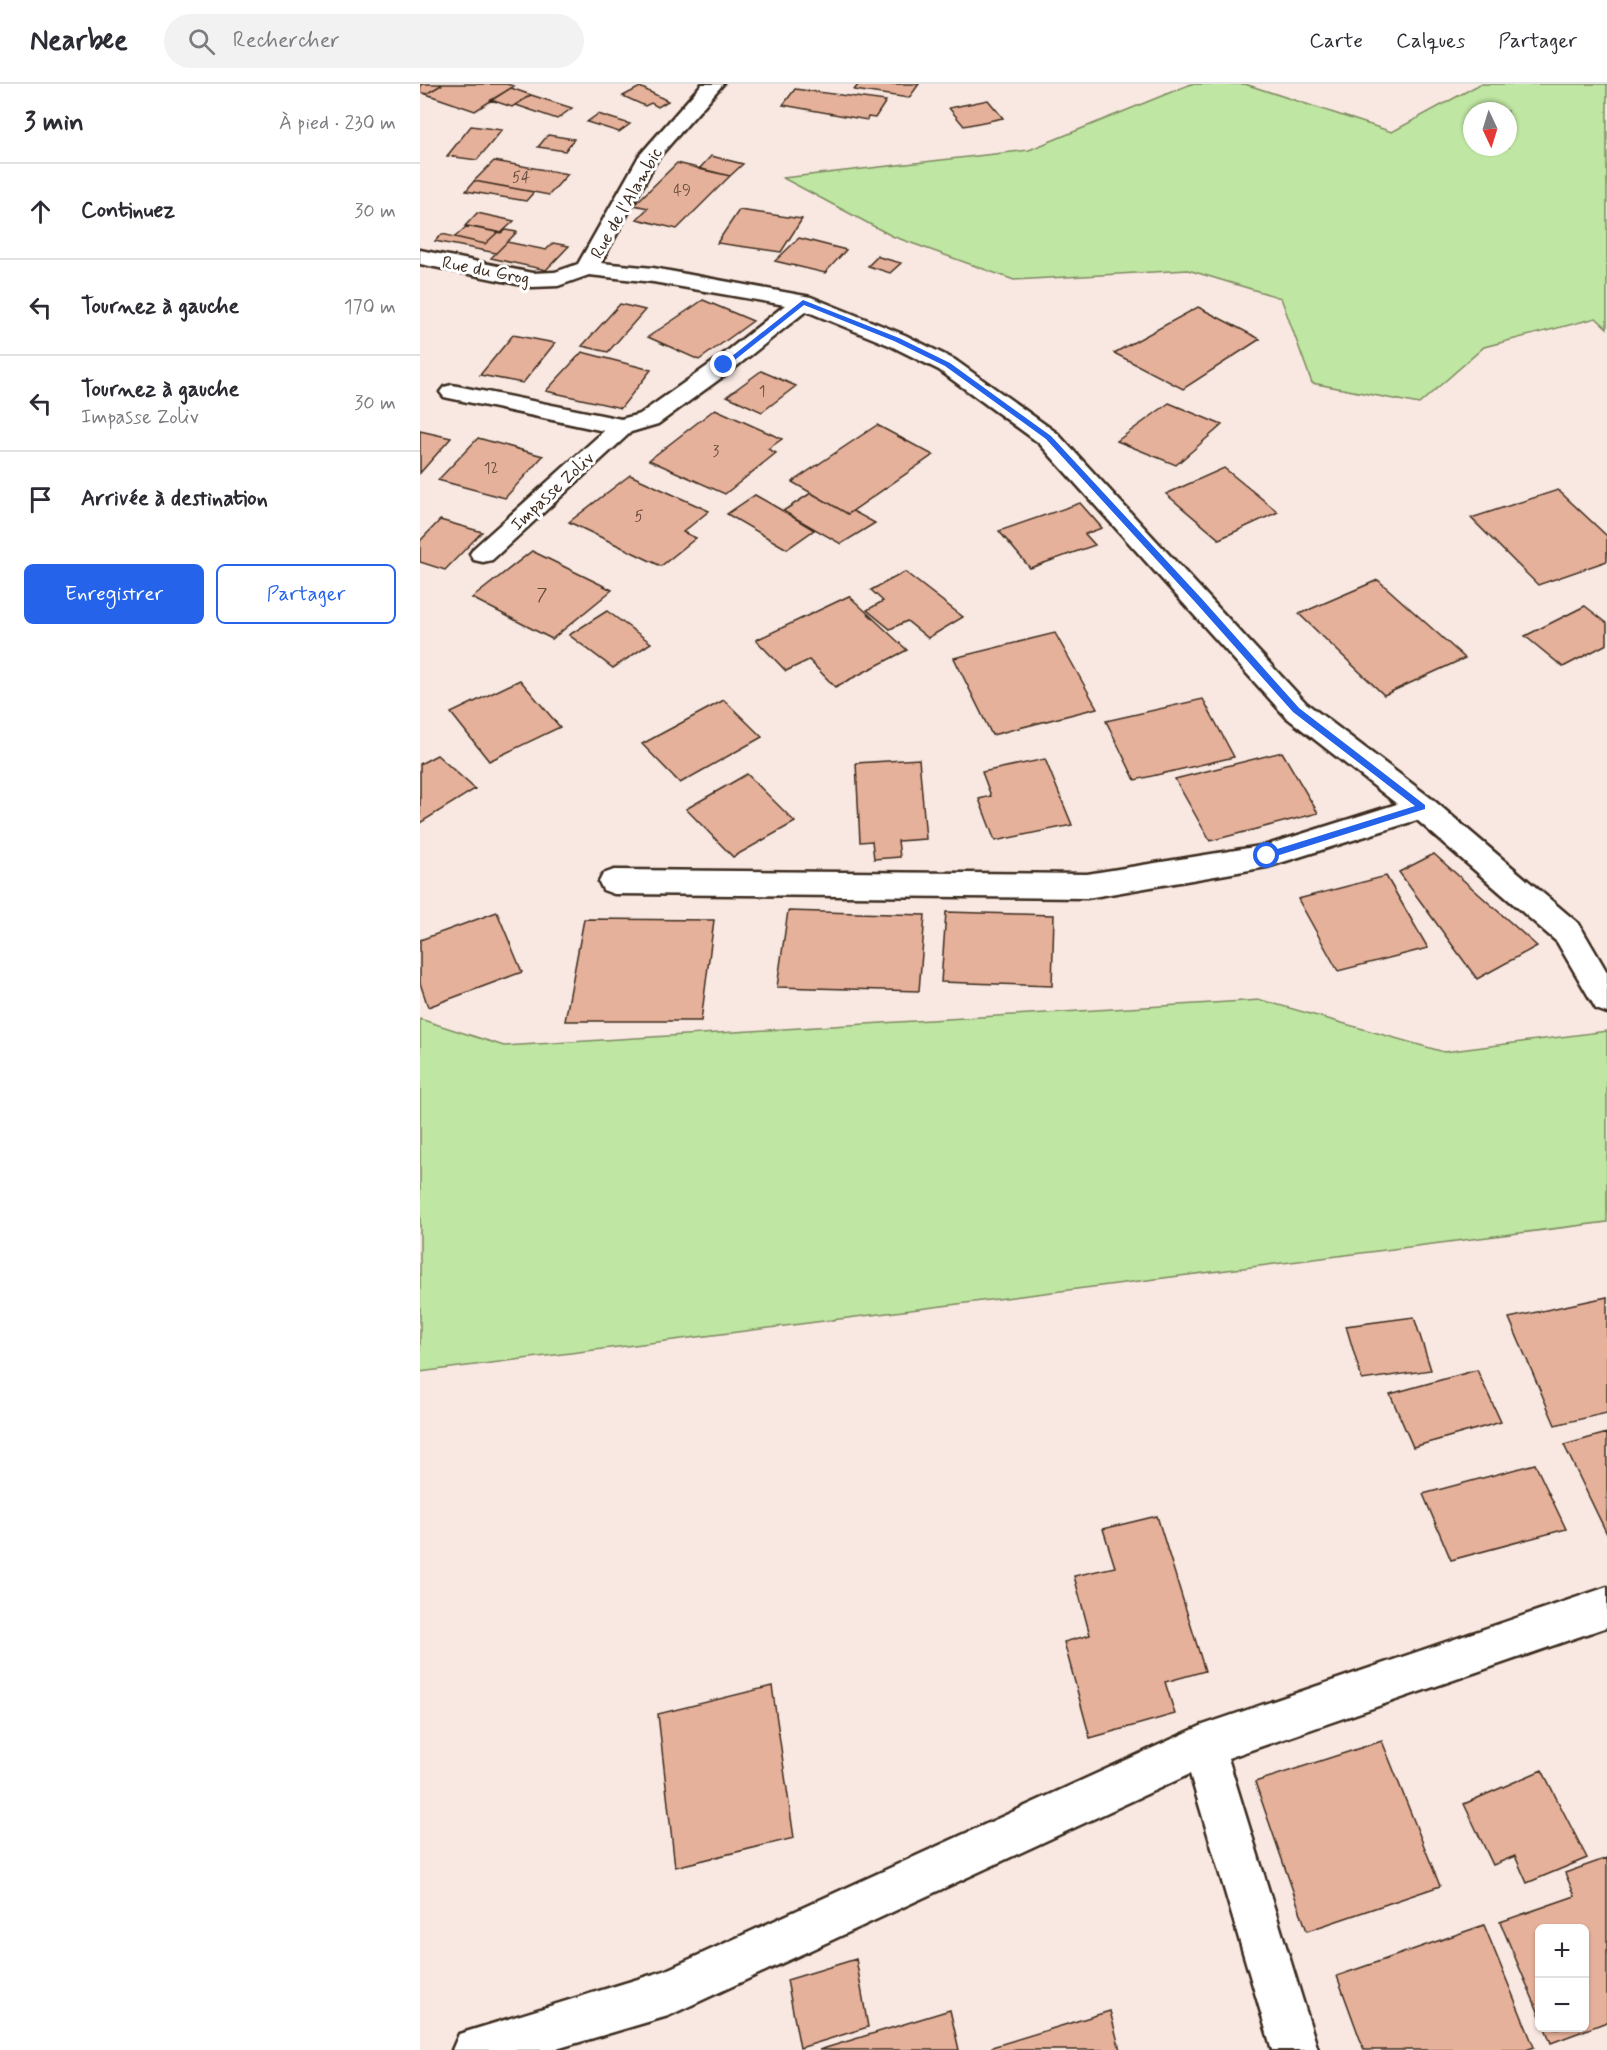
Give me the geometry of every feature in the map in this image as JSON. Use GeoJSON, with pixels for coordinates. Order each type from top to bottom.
{"type":"FeatureCollection","features":[{"type":"Feature","properties":{"kind":"street","name":"Rue de l'Alambic"},"geometry":{"type":"LineString","coordinates":[[587,268],[649,156],[713,84]]}},
{"type":"Feature","properties":{"kind":"street","name":"Rue du Grog"},"geometry":{"type":"LineString","coordinates":[[420,257],[532,280],[558,279],[587,268]]}},
{"type":"Feature","properties":{"kind":"street"},"geometry":{"type":"LineString","coordinates":[[587,268],[653,275],[803,302],[897,340],[947,365],[1048,438],[1296,710],[1422,807],[1568,933],[1607,1000]]}},
{"type":"Feature","properties":{"kind":"street","name":"Impasse Zoliv"},"geometry":{"type":"LineString","coordinates":[[483,555],[622,427],[649,419],[724,365],[803,302]]}},
{"type":"Feature","properties":{"kind":"street","name":"Impasse Zoliv"},"geometry":{"type":"LineString","coordinates":[[452,392],[622,427]]}},
{"type":"Feature","properties":{"kind":"street"},"geometry":{"type":"LineString","coordinates":[[614,882],[1087,886],[1267,856],[1422,807]]}},
{"type":"Feature","properties":{"kind":"street"},"geometry":{"type":"LineString","coordinates":[[475,2050],[668,1993],[1203,1746],[1607,1607]]}},
{"type":"Feature","properties":{"kind":"street"},"geometry":{"type":"LineString","coordinates":[[1203,1746],[1294,2050]]}},
{"type":"Feature","properties":{"kind":"green space"},"geometry":{"type":"Polygon","coordinates":[[[1191,84],[1245,84],[1392,132],[1480,84],[1607,84],[1607,328],[1596,318],[1484,347],[1419,404],[1312,383],[1281,298],[1188,270],[1014,280],[892,236],[783,178],[1029,150],[1191,84]]]}},
{"type":"Feature","properties":{"kind":"green space"},"geometry":{"type":"Polygon","coordinates":[[[1261,1000],[1444,1052],[1607,1031],[1607,1222],[420,1372],[420,1019],[504,1046],[1261,1000]]]}},
{"type":"Feature","properties":{"kind":"building"},"geometry":{"type":"Polygon","coordinates":[[[421,84],[443,84],[426,94],[420,92],[421,84]]]}},
{"type":"Feature","properties":{"kind":"building"},"geometry":{"type":"Polygon","coordinates":[[[443,84],[514,86],[475,111],[426,94],[443,84]]]}},
{"type":"Feature","properties":{"kind":"building"},"geometry":{"type":"Polygon","coordinates":[[[859,84],[919,84],[909,98],[854,90],[859,84]]]}},
{"type":"Feature","properties":{"kind":"building"},"geometry":{"type":"Polygon","coordinates":[[[640,87],[668,101],[658,107],[651,103],[645,106],[623,96],[640,87]]]}},
{"type":"Feature","properties":{"kind":"building"},"geometry":{"type":"Polygon","coordinates":[[[511,88],[531,95],[512,107],[491,100],[511,88]]]}},
{"type":"Feature","properties":{"kind":"building"},"geometry":{"type":"Polygon","coordinates":[[[795,89],[886,101],[875,118],[868,117],[867,120],[783,105],[795,89]]]}},
{"type":"Feature","properties":{"kind":"building"},"geometry":{"type":"Polygon","coordinates":[[[531,95],[572,108],[557,119],[516,105],[531,95]]]}},
{"type":"Feature","properties":{"kind":"building"},"geometry":{"type":"Polygon","coordinates":[[[988,100],[1003,118],[964,126],[949,108],[988,100]]]}},
{"type":"Feature","properties":{"kind":"building"},"geometry":{"type":"Polygon","coordinates":[[[598,114],[630,124],[619,132],[587,122],[598,114]]]}},
{"type":"Feature","properties":{"kind":"building"},"geometry":{"type":"Polygon","coordinates":[[[471,126],[502,130],[477,160],[447,156],[471,126]]]}},
{"type":"Feature","properties":{"kind":"building"},"geometry":{"type":"Polygon","coordinates":[[[548,135],[574,139],[565,151],[538,147],[548,135]]]}},
{"type":"Feature","properties":{"kind":"building"},"geometry":{"type":"Polygon","coordinates":[[[711,156],[743,164],[730,176],[699,169],[711,156]]]}},
{"type":"Feature","properties":{"kind":"building"},"geometry":{"type":"Polygon","coordinates":[[[494,161],[568,174],[549,195],[474,181],[494,161]]]}},
{"type":"Feature","properties":{"kind":"building"},"geometry":{"type":"Polygon","coordinates":[[[677,163],[730,176],[677,229],[637,219],[648,208],[634,205],[677,163]]]}},
{"type":"Feature","properties":{"kind":"building"},"geometry":{"type":"Polygon","coordinates":[[[474,181],[534,192],[526,201],[466,191],[474,181]]]}},
{"type":"Feature","properties":{"kind":"building"},"geometry":{"type":"Polygon","coordinates":[[[739,210],[802,219],[781,252],[717,243],[739,210]]]}},
{"type":"Feature","properties":{"kind":"building"},"geometry":{"type":"Polygon","coordinates":[[[477,213],[514,221],[501,233],[465,226],[477,213]]]}},
{"type":"Feature","properties":{"kind":"building"},"geometry":{"type":"Polygon","coordinates":[[[467,226],[498,232],[485,244],[455,237],[467,226]]]}},
{"type":"Feature","properties":{"kind":"building"},"geometry":{"type":"Polygon","coordinates":[[[505,230],[517,232],[496,253],[435,241],[442,234],[485,244],[498,232],[505,230]]]}},
{"type":"Feature","properties":{"kind":"building"},"geometry":{"type":"Polygon","coordinates":[[[799,238],[846,250],[825,273],[775,261],[799,238]]]}},
{"type":"Feature","properties":{"kind":"building"},"geometry":{"type":"Polygon","coordinates":[[[507,242],[546,250],[553,243],[569,246],[546,270],[491,258],[507,242]]]}},
{"type":"Feature","properties":{"kind":"building"},"geometry":{"type":"Polygon","coordinates":[[[878,256],[901,263],[890,273],[868,266],[878,256]]]}},
{"type":"Feature","properties":{"kind":"building"},"geometry":{"type":"Polygon","coordinates":[[[703,300],[753,321],[699,360],[648,337],[703,300]]]}},
{"type":"Feature","properties":{"kind":"building"},"geometry":{"type":"Polygon","coordinates":[[[620,304],[645,310],[608,352],[582,346],[620,304]]]}},
{"type":"Feature","properties":{"kind":"building"},"geometry":{"type":"Polygon","coordinates":[[[1198,307],[1260,339],[1183,389],[1114,353],[1198,307]]]}},
{"type":"Feature","properties":{"kind":"building"},"geometry":{"type":"Polygon","coordinates":[[[513,335],[555,343],[523,383],[480,375],[513,335]]]}},
{"type":"Feature","properties":{"kind":"building"},"geometry":{"type":"Polygon","coordinates":[[[582,352],[651,370],[621,408],[546,391],[582,352]]]}},
{"type":"Feature","properties":{"kind":"building"},"geometry":{"type":"Polygon","coordinates":[[[761,371],[796,386],[762,412],[727,396],[761,371]]]}},
{"type":"Feature","properties":{"kind":"building"},"geometry":{"type":"Polygon","coordinates":[[[1169,403],[1222,425],[1176,465],[1117,441],[1169,403]]]}},
{"type":"Feature","properties":{"kind":"building"},"geometry":{"type":"Polygon","coordinates":[[[715,409],[782,439],[768,449],[776,453],[725,494],[649,460],[715,409]]]}},
{"type":"Feature","properties":{"kind":"building"},"geometry":{"type":"Polygon","coordinates":[[[877,425],[933,455],[848,514],[792,482],[877,425]]]}},
{"type":"Feature","properties":{"kind":"building"},"geometry":{"type":"Polygon","coordinates":[[[420,431],[451,438],[420,473],[420,431]]]}},
{"type":"Feature","properties":{"kind":"building"},"geometry":{"type":"Polygon","coordinates":[[[478,438],[543,456],[505,498],[438,480],[478,438]]]}},
{"type":"Feature","properties":{"kind":"building"},"geometry":{"type":"Polygon","coordinates":[[[1224,468],[1278,512],[1219,539],[1166,494],[1224,468]]]}},
{"type":"Feature","properties":{"kind":"building"},"geometry":{"type":"Polygon","coordinates":[[[630,475],[709,511],[683,532],[696,538],[661,566],[569,522],[630,475]]]}},
{"type":"Feature","properties":{"kind":"building"},"geometry":{"type":"Polygon","coordinates":[[[1558,490],[1607,536],[1607,561],[1538,585],[1471,518],[1558,490]]]}},
{"type":"Feature","properties":{"kind":"building"},"geometry":{"type":"Polygon","coordinates":[[[811,493],[848,514],[853,511],[875,523],[841,544],[783,511],[811,493]]]}},
{"type":"Feature","properties":{"kind":"building"},"geometry":{"type":"Polygon","coordinates":[[[755,495],[814,530],[787,549],[727,514],[755,495]]]}},
{"type":"Feature","properties":{"kind":"building"},"geometry":{"type":"Polygon","coordinates":[[[1080,503],[1102,528],[1085,534],[1095,545],[1030,568],[999,531],[1080,503]]]}},
{"type":"Feature","properties":{"kind":"building"},"geometry":{"type":"Polygon","coordinates":[[[440,520],[482,532],[445,570],[420,562],[420,541],[440,520]]]}},
{"type":"Feature","properties":{"kind":"building"},"geometry":{"type":"Polygon","coordinates":[[[532,551],[612,590],[552,639],[472,598],[532,551]]]}},
{"type":"Feature","properties":{"kind":"building"},"geometry":{"type":"Polygon","coordinates":[[[905,572],[963,617],[928,638],[907,621],[890,629],[867,610],[883,601],[871,590],[905,572]]]}},
{"type":"Feature","properties":{"kind":"building"},"geometry":{"type":"Polygon","coordinates":[[[1378,580],[1465,658],[1384,695],[1299,614],[1378,580]]]}},
{"type":"Feature","properties":{"kind":"building"},"geometry":{"type":"Polygon","coordinates":[[[849,596],[907,650],[835,687],[809,660],[786,671],[756,640],[849,596]]]}},
{"type":"Feature","properties":{"kind":"building"},"geometry":{"type":"Polygon","coordinates":[[[1585,606],[1607,623],[1607,644],[1563,667],[1525,636],[1585,606]]]}},
{"type":"Feature","properties":{"kind":"building"},"geometry":{"type":"Polygon","coordinates":[[[607,611],[651,643],[613,668],[569,635],[607,611]]]}},
{"type":"Feature","properties":{"kind":"building"},"geometry":{"type":"Polygon","coordinates":[[[1055,633],[1097,708],[992,735],[954,658],[1055,633]]]}},
{"type":"Feature","properties":{"kind":"building"},"geometry":{"type":"Polygon","coordinates":[[[520,680],[560,727],[489,761],[451,713],[520,680]]]}},
{"type":"Feature","properties":{"kind":"building"},"geometry":{"type":"Polygon","coordinates":[[[1203,699],[1234,757],[1135,780],[1106,721],[1203,699]]]}},
{"type":"Feature","properties":{"kind":"building"},"geometry":{"type":"Polygon","coordinates":[[[724,700],[762,737],[680,783],[642,744],[724,700]]]}},
{"type":"Feature","properties":{"kind":"building"},"geometry":{"type":"Polygon","coordinates":[[[1282,752],[1318,813],[1210,841],[1175,779],[1282,752]]]}},
{"type":"Feature","properties":{"kind":"building"},"geometry":{"type":"Polygon","coordinates":[[[437,755],[475,789],[420,823],[420,764],[437,755]]]}},
{"type":"Feature","properties":{"kind":"building"},"geometry":{"type":"Polygon","coordinates":[[[919,759],[926,839],[898,841],[900,857],[874,859],[872,841],[860,842],[856,763],[919,759]]]}},
{"type":"Feature","properties":{"kind":"building"},"geometry":{"type":"Polygon","coordinates":[[[1045,759],[1072,825],[995,841],[979,799],[991,796],[982,772],[1045,759]]]}},
{"type":"Feature","properties":{"kind":"building"},"geometry":{"type":"Polygon","coordinates":[[[747,774],[795,822],[733,857],[686,809],[747,774]]]}},
{"type":"Feature","properties":{"kind":"building"},"geometry":{"type":"Polygon","coordinates":[[[1434,854],[1537,946],[1477,979],[1399,872],[1434,854]]]}},
{"type":"Feature","properties":{"kind":"building"},"geometry":{"type":"Polygon","coordinates":[[[1386,876],[1428,948],[1338,971],[1298,899],[1386,876]]]}},
{"type":"Feature","properties":{"kind":"building"},"geometry":{"type":"Polygon","coordinates":[[[788,911],[925,915],[919,991],[777,987],[788,911]]]}},
{"type":"Feature","properties":{"kind":"building"},"geometry":{"type":"Polygon","coordinates":[[[497,912],[522,972],[428,1007],[420,983],[420,940],[497,912]]]}},
{"type":"Feature","properties":{"kind":"building"},"geometry":{"type":"Polygon","coordinates":[[[946,912],[1054,915],[1052,986],[941,982],[946,912]]]}},
{"type":"Feature","properties":{"kind":"building"},"geometry":{"type":"Polygon","coordinates":[[[584,919],[714,920],[701,1021],[565,1021],[584,919]]]}},
{"type":"Feature","properties":{"kind":"building"},"geometry":{"type":"Polygon","coordinates":[[[1607,1297],[1607,1413],[1555,1425],[1509,1318],[1607,1297]]]}},
{"type":"Feature","properties":{"kind":"building"},"geometry":{"type":"Polygon","coordinates":[[[1414,1317],[1431,1370],[1362,1380],[1346,1326],[1414,1317]]]}},
{"type":"Feature","properties":{"kind":"building"},"geometry":{"type":"Polygon","coordinates":[[[1477,1370],[1501,1422],[1413,1447],[1390,1394],[1477,1370]]]}},
{"type":"Feature","properties":{"kind":"building"},"geometry":{"type":"Polygon","coordinates":[[[1607,1433],[1607,1534],[1564,1445],[1607,1433]]]}},
{"type":"Feature","properties":{"kind":"building"},"geometry":{"type":"Polygon","coordinates":[[[1535,1464],[1566,1529],[1451,1560],[1423,1494],[1535,1464]]]}},
{"type":"Feature","properties":{"kind":"building"},"geometry":{"type":"Polygon","coordinates":[[[1157,1516],[1205,1671],[1165,1682],[1175,1714],[1090,1738],[1064,1642],[1090,1635],[1074,1576],[1115,1567],[1103,1529],[1157,1516]]]}},
{"type":"Feature","properties":{"kind":"building"},"geometry":{"type":"Polygon","coordinates":[[[772,1686],[794,1838],[675,1867],[658,1714],[772,1686]]]}},
{"type":"Feature","properties":{"kind":"building"},"geometry":{"type":"Polygon","coordinates":[[[1382,1741],[1440,1886],[1307,1931],[1255,1782],[1382,1741]]]}},
{"type":"Feature","properties":{"kind":"building"},"geometry":{"type":"Polygon","coordinates":[[[1542,1770],[1587,1858],[1527,1883],[1515,1856],[1493,1865],[1464,1804],[1542,1770]]]}},
{"type":"Feature","properties":{"kind":"building"},"geometry":{"type":"Polygon","coordinates":[[[1607,1858],[1607,2022],[1589,2029],[1589,1924],[1535,1924],[1535,2004],[1500,1922],[1575,1896],[1565,1873],[1607,1858]]]}},
{"type":"Feature","properties":{"kind":"building"},"geometry":{"type":"Polygon","coordinates":[[[1484,1925],[1534,2047],[1526,2050],[1364,2050],[1337,1976],[1484,1925]]]}},
{"type":"Feature","properties":{"kind":"building"},"geometry":{"type":"Polygon","coordinates":[[[856,1959],[868,2027],[800,2048],[787,1980],[856,1959]]]}},
{"type":"Feature","properties":{"kind":"building"},"geometry":{"type":"Polygon","coordinates":[[[950,2010],[959,2050],[819,2050],[950,2010]]]}},
{"type":"Feature","properties":{"kind":"building"},"geometry":{"type":"Polygon","coordinates":[[[1110,2011],[1120,2050],[993,2050],[992,2047],[1110,2011]]]}},
{"type":"Feature","properties":{"kind":"building"},"geometry":{"type":"Polygon","coordinates":[[[1547,2032],[1580,2032],[1551,2043],[1547,2032]]]}},
{"type":"Feature","properties":{"kind":"route"},"geometry":{"type":"LineString","coordinates":[[724,365],[803,302],[897,340],[947,365],[1048,438],[1296,710],[1422,807],[1267,856]]}}]}
